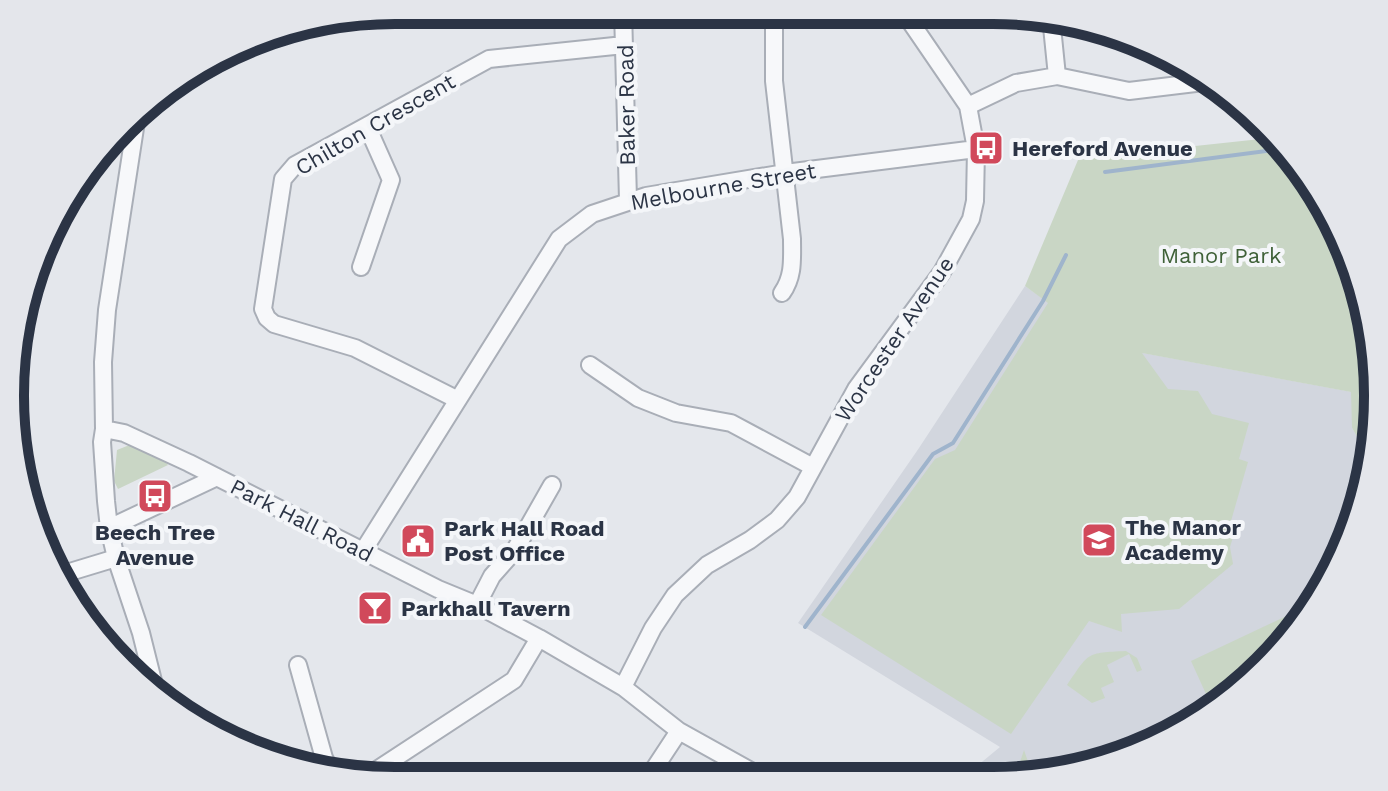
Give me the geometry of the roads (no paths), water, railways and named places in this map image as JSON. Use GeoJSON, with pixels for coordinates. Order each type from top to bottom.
{"type":"FeatureCollection","features":[{"type":"Feature","properties":{"kind":"street","name":"Baker Road"},"geometry":{"type":"LineString","coordinates":[[623,24],[628,200]]}},
{"type":"Feature","properties":{"kind":"street"},"geometry":{"type":"LineString","coordinates":[[774,24],[774,81],[793,264],[789,283],[782,293]]}},
{"type":"Feature","properties":{"kind":"street","name":"Worcester Avenue"},"geometry":{"type":"LineString","coordinates":[[623,687],[653,628],[675,595],[707,565],[777,520],[797,497],[856,389],[942,272],[971,219],[975,201],[976,149],[968,106],[912,24]]}},
{"type":"Feature","properties":{"kind":"street"},"geometry":{"type":"LineString","coordinates":[[1052,29],[1057,76]]}},
{"type":"Feature","properties":{"kind":"street","name":"Chilton Crescent"},"geometry":{"type":"LineString","coordinates":[[458,400],[355,348],[274,324],[267,318],[263,309],[283,179],[295,165],[489,59],[624,45]]}},
{"type":"Feature","properties":{"kind":"street"},"geometry":{"type":"LineString","coordinates":[[968,106],[1016,83],[1057,76],[1129,91],[1193,83]]}},
{"type":"Feature","properties":{"kind":"street"},"geometry":{"type":"LineString","coordinates":[[361,267],[391,180],[367,126]]}},
{"type":"Feature","properties":{"kind":"street"},"geometry":{"type":"LineString","coordinates":[[134,132],[107,310],[103,362],[103,456],[109,528],[152,676]]}},
{"type":"Feature","properties":{"kind":"street","name":"Melbourne Street"},"geometry":{"type":"LineString","coordinates":[[363,551],[559,239],[592,214],[646,196],[785,173],[976,149]]}},
{"type":"Feature","properties":{"kind":"street"},"geometry":{"type":"LineString","coordinates":[[590,365],[638,398],[676,413],[731,423],[813,467]]}},
{"type":"Feature","properties":{"kind":"street","name":"Park Hall Road"},"geometry":{"type":"LineString","coordinates":[[104,429],[124,433],[438,589],[477,605],[623,687],[679,731],[744,767]]}},
{"type":"Feature","properties":{"kind":"street"},"geometry":{"type":"LineString","coordinates":[[109,528],[217,477]]}},
{"type":"Feature","properties":{"kind":"street"},"geometry":{"type":"LineString","coordinates":[[477,605],[492,576],[515,550],[552,485]]}},
{"type":"Feature","properties":{"kind":"street"},"geometry":{"type":"LineString","coordinates":[[69,572],[116,558]]}},
{"type":"Feature","properties":{"kind":"street"},"geometry":{"type":"LineString","coordinates":[[382,766],[514,680],[539,638]]}},
{"type":"Feature","properties":{"kind":"street"},"geometry":{"type":"LineString","coordinates":[[298,665],[325,760]]}},
{"type":"Feature","properties":{"kind":"street"},"geometry":{"type":"LineString","coordinates":[[655,767],[679,731]]}},
{"type":"Feature","properties":{"kind":"waterway"},"geometry":{"type":"LineString","coordinates":[[1105,172],[1271,150]]}},
{"type":"Feature","properties":{"kind":"waterway"},"geometry":{"type":"LineString","coordinates":[[805,627],[933,454],[953,443],[1043,301],[1066,255]]}},
{"type":"Feature","properties":{"kind":"place","name":"Hereford Avenue"},"geometry":{"type":"Point","coordinates":[986,148]}},
{"type":"Feature","properties":{"kind":"place","name":"Beech Tree Avenue"},"geometry":{"type":"Point","coordinates":[155,496]}},
{"type":"Feature","properties":{"kind":"place","name":"The Manor Academy"},"geometry":{"type":"Point","coordinates":[1099,540]}},
{"type":"Feature","properties":{"kind":"place","name":"Park Hall Road Post Office"},"geometry":{"type":"Point","coordinates":[418,541]}},
{"type":"Feature","properties":{"kind":"place","name":"Parkhall Tavern"},"geometry":{"type":"Point","coordinates":[375,608]}},
{"type":"Feature","properties":{"kind":"park label","name":"Manor Park"},"geometry":{"type":"Point","coordinates":[1221,255]}}]}
